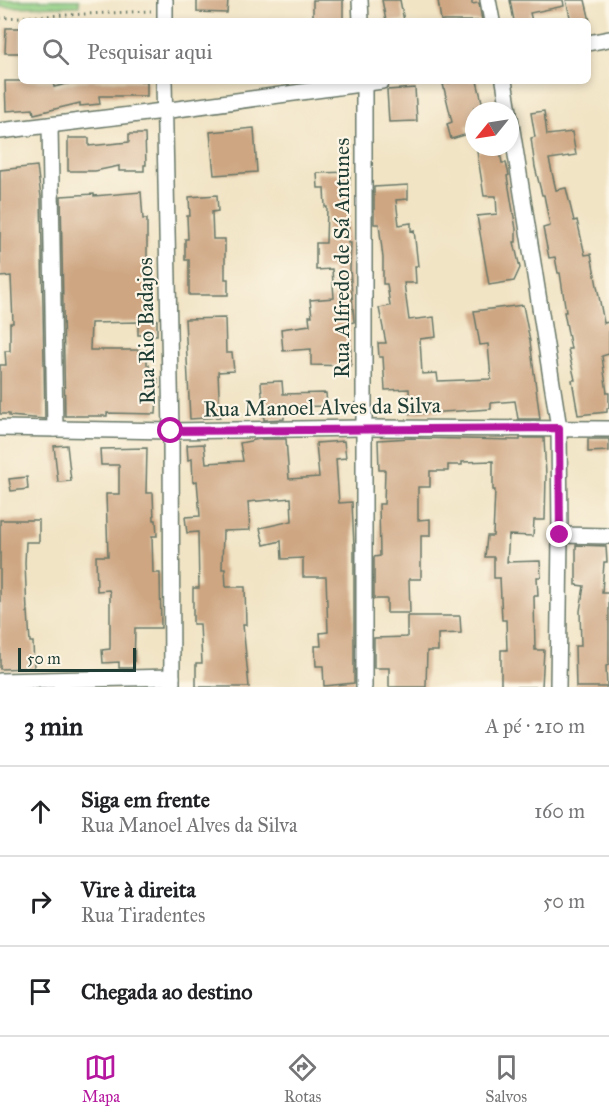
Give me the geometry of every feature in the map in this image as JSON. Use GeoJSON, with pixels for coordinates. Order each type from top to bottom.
{"type":"FeatureCollection","features":[{"type":"Feature","properties":{"kind":"street"},"geometry":{"type":"LineString","coordinates":[[360,0],[361,18]]}},
{"type":"Feature","properties":{"kind":"street"},"geometry":{"type":"LineString","coordinates":[[488,0],[491,18]]}},
{"type":"Feature","properties":{"kind":"street"},"geometry":{"type":"LineString","coordinates":[[591,42],[609,39]]}},
{"type":"Feature","properties":{"kind":"street","name":"Rua Rio Badajos"},"geometry":{"type":"LineString","coordinates":[[164,84],[171,431],[172,682]]}},
{"type":"Feature","properties":{"kind":"street"},"geometry":{"type":"LineString","coordinates":[[0,130],[164,111],[357,84]]}},
{"type":"Feature","properties":{"kind":"street","name":"Rua Alfredo de Sá Antunes"},"geometry":{"type":"LineString","coordinates":[[364,84],[364,687]]}},
{"type":"Feature","properties":{"kind":"street"},"geometry":{"type":"LineString","coordinates":[[504,84],[508,102]]}},
{"type":"Feature","properties":{"kind":"street"},"geometry":{"type":"LineString","coordinates":[[50,125],[55,429]]}},
{"type":"Feature","properties":{"kind":"street"},"geometry":{"type":"LineString","coordinates":[[516,156],[559,428],[558,687]]}},
{"type":"Feature","properties":{"kind":"street","name":"Rua Manoel Alves da Silva"},"geometry":{"type":"LineString","coordinates":[[0,428],[171,431],[363,428],[609,429]]}},
{"type":"Feature","properties":{"kind":"street"},"geometry":{"type":"LineString","coordinates":[[560,535],[609,536]]}},
{"type":"Feature","properties":{"kind":"street"},"geometry":{"type":"LineString","coordinates":[[0,681],[172,682]]}},
{"type":"Feature","properties":{"kind":"path"},"geometry":{"type":"LineString","coordinates":[[0,18],[165,11]]}},
{"type":"Feature","properties":{"kind":"green space"},"geometry":{"type":"Polygon","coordinates":[[[0,0],[79,0],[79,6],[0,7],[0,0]]]}},
{"type":"Feature","properties":{"kind":"building"},"geometry":{"type":"Polygon","coordinates":[[[197,0],[228,0],[227,13],[197,12],[197,0]]]}},
{"type":"Feature","properties":{"kind":"building"},"geometry":{"type":"Polygon","coordinates":[[[313,0],[343,0],[343,18],[313,18],[313,0]]]}},
{"type":"Feature","properties":{"kind":"building"},"geometry":{"type":"Polygon","coordinates":[[[382,0],[400,0],[403,18],[385,18],[382,0]]]}},
{"type":"Feature","properties":{"kind":"building"},"geometry":{"type":"Polygon","coordinates":[[[438,0],[472,0],[472,4],[479,3],[482,18],[441,18],[438,0]]]}},
{"type":"Feature","properties":{"kind":"building"},"geometry":{"type":"Polygon","coordinates":[[[510,0],[563,0],[564,6],[530,13],[531,18],[513,18],[510,0]]]}},
{"type":"Feature","properties":{"kind":"building"},"geometry":{"type":"Polygon","coordinates":[[[566,0],[585,0],[589,18],[570,18],[566,0]]]}},
{"type":"Feature","properties":{"kind":"building"},"geometry":{"type":"Polygon","coordinates":[[[6,28],[18,28],[18,53],[5,53],[6,28]]]}},
{"type":"Feature","properties":{"kind":"building"},"geometry":{"type":"Polygon","coordinates":[[[5,81],[18,81],[18,84],[54,84],[54,87],[66,84],[147,84],[147,96],[99,96],[100,104],[80,106],[80,103],[34,114],[33,109],[6,111],[5,81]]]}},
{"type":"Feature","properties":{"kind":"building"},"geometry":{"type":"Polygon","coordinates":[[[443,84],[478,84],[482,102],[465,102],[465,135],[451,139],[447,124],[452,122],[443,84]]]}},
{"type":"Feature","properties":{"kind":"building"},"geometry":{"type":"Polygon","coordinates":[[[415,88],[417,121],[389,122],[387,90],[415,88]]]}},
{"type":"Feature","properties":{"kind":"building"},"geometry":{"type":"Polygon","coordinates":[[[544,111],[547,135],[572,132],[576,155],[549,159],[556,190],[566,188],[574,221],[577,220],[585,255],[591,254],[604,323],[609,322],[609,354],[602,356],[607,393],[609,393],[607,412],[578,415],[560,273],[558,273],[555,257],[549,258],[543,228],[550,226],[544,195],[542,195],[535,167],[531,138],[535,137],[531,113],[544,111]]]}},
{"type":"Feature","properties":{"kind":"building"},"geometry":{"type":"Polygon","coordinates":[[[254,128],[257,172],[214,175],[210,132],[254,128]]]}},
{"type":"Feature","properties":{"kind":"building"},"geometry":{"type":"Polygon","coordinates":[[[129,134],[145,134],[146,165],[144,165],[144,171],[119,171],[119,166],[95,171],[68,171],[68,138],[89,138],[89,146],[129,142],[129,134]]]}},
{"type":"Feature","properties":{"kind":"building"},"geometry":{"type":"Polygon","coordinates":[[[478,156],[501,156],[502,163],[506,163],[509,175],[507,176],[516,229],[516,242],[514,242],[520,268],[514,281],[489,285],[477,216],[497,214],[496,196],[484,196],[478,156]]]}},
{"type":"Feature","properties":{"kind":"building"},"geometry":{"type":"Polygon","coordinates":[[[37,166],[41,197],[45,419],[0,414],[0,365],[6,365],[5,351],[10,351],[10,323],[13,323],[11,276],[0,277],[0,170],[37,166]]]}},
{"type":"Feature","properties":{"kind":"building"},"geometry":{"type":"Polygon","coordinates":[[[350,172],[348,243],[351,243],[350,269],[354,322],[350,323],[351,366],[311,365],[311,349],[283,351],[281,329],[310,325],[309,316],[312,316],[310,300],[334,298],[332,269],[316,270],[316,243],[326,243],[327,207],[325,207],[324,188],[318,188],[317,173],[350,172]]]}},
{"type":"Feature","properties":{"kind":"building"},"geometry":{"type":"Polygon","coordinates":[[[408,185],[408,199],[396,200],[399,225],[411,223],[411,231],[414,230],[418,266],[415,266],[416,283],[404,283],[409,320],[434,317],[436,337],[420,339],[422,374],[437,373],[438,381],[491,379],[488,344],[480,345],[474,311],[523,305],[540,419],[518,419],[515,401],[491,403],[491,409],[410,414],[409,389],[385,390],[383,357],[379,357],[378,343],[386,343],[379,308],[390,306],[387,284],[383,284],[379,224],[374,224],[374,187],[408,185]]]}},
{"type":"Feature","properties":{"kind":"building"},"geometry":{"type":"Polygon","coordinates":[[[141,192],[143,219],[147,219],[147,296],[152,296],[153,320],[157,320],[157,335],[138,335],[138,322],[91,323],[90,350],[147,350],[147,365],[149,365],[151,379],[158,379],[156,414],[107,413],[107,416],[65,416],[61,196],[141,192]]]}},
{"type":"Feature","properties":{"kind":"building"},"geometry":{"type":"Polygon","coordinates":[[[217,195],[218,211],[212,212],[213,239],[225,239],[225,279],[228,279],[228,295],[189,295],[189,260],[185,260],[185,239],[188,239],[189,197],[217,195]]]}},
{"type":"Feature","properties":{"kind":"building"},"geometry":{"type":"Polygon","coordinates":[[[225,318],[226,353],[232,353],[234,371],[218,372],[220,417],[190,419],[185,319],[225,318]]]}},
{"type":"Feature","properties":{"kind":"building"},"geometry":{"type":"Polygon","coordinates":[[[282,381],[283,394],[326,393],[327,406],[284,407],[284,419],[264,420],[261,382],[282,381]]]}},
{"type":"Feature","properties":{"kind":"building"},"geometry":{"type":"Polygon","coordinates":[[[411,438],[520,440],[520,438],[544,438],[545,520],[534,520],[533,536],[509,535],[507,562],[540,561],[541,577],[537,577],[538,596],[534,596],[535,650],[544,650],[542,687],[501,687],[501,650],[507,650],[506,620],[502,620],[500,578],[494,578],[494,557],[485,557],[487,536],[493,536],[495,490],[493,490],[493,461],[462,462],[462,465],[448,465],[448,471],[430,471],[430,487],[418,487],[418,520],[430,519],[430,536],[421,536],[421,579],[409,579],[410,613],[387,613],[387,599],[374,599],[374,557],[380,556],[379,504],[384,504],[385,470],[379,470],[378,440],[411,438]]]}},
{"type":"Feature","properties":{"kind":"building"},"geometry":{"type":"Polygon","coordinates":[[[260,439],[286,439],[289,479],[319,477],[316,443],[344,441],[346,458],[336,459],[339,503],[352,502],[354,683],[324,686],[323,666],[316,666],[315,646],[321,646],[320,633],[328,632],[326,577],[303,577],[303,558],[282,559],[281,541],[264,545],[260,528],[292,521],[291,498],[248,502],[250,530],[223,531],[222,569],[225,569],[226,587],[245,587],[246,625],[243,625],[249,687],[196,687],[196,663],[202,663],[200,624],[193,624],[193,588],[199,588],[198,532],[187,533],[185,517],[200,516],[197,481],[193,482],[192,459],[188,460],[187,445],[204,444],[206,463],[243,461],[240,443],[260,439]]]}},
{"type":"Feature","properties":{"kind":"building"},"geometry":{"type":"Polygon","coordinates":[[[588,439],[609,439],[609,451],[588,452],[588,439]]]}},
{"type":"Feature","properties":{"kind":"building"},"geometry":{"type":"Polygon","coordinates":[[[67,445],[71,481],[58,482],[54,446],[67,445]]]}},
{"type":"Feature","properties":{"kind":"building"},"geometry":{"type":"Polygon","coordinates":[[[147,448],[146,493],[153,493],[154,520],[156,520],[157,536],[152,536],[153,573],[160,573],[161,628],[135,628],[134,668],[119,668],[119,662],[103,663],[102,650],[110,649],[110,593],[109,590],[97,591],[96,556],[108,556],[106,494],[119,494],[119,465],[101,465],[100,449],[147,448]]]}},
{"type":"Feature","properties":{"kind":"building"},"geometry":{"type":"Polygon","coordinates":[[[27,477],[28,489],[11,491],[9,479],[27,477]]]}},
{"type":"Feature","properties":{"kind":"building"},"geometry":{"type":"Polygon","coordinates":[[[0,520],[39,520],[39,542],[26,542],[25,563],[27,612],[30,642],[33,642],[34,668],[0,669],[0,520]]]}},
{"type":"Feature","properties":{"kind":"building"},"geometry":{"type":"Polygon","coordinates":[[[576,545],[606,546],[607,562],[604,562],[602,593],[609,593],[607,687],[576,687],[575,646],[581,646],[580,611],[584,586],[576,585],[576,545]]]}},
{"type":"Feature","properties":{"kind":"building"},"geometry":{"type":"Polygon","coordinates":[[[407,616],[460,616],[461,633],[438,634],[438,651],[427,651],[426,687],[389,687],[389,668],[374,668],[374,638],[407,637],[407,616]]]}},
{"type":"Feature","properties":{"kind":"route"},"geometry":{"type":"LineString","coordinates":[[171,431],[559,428],[560,535]]}}]}
